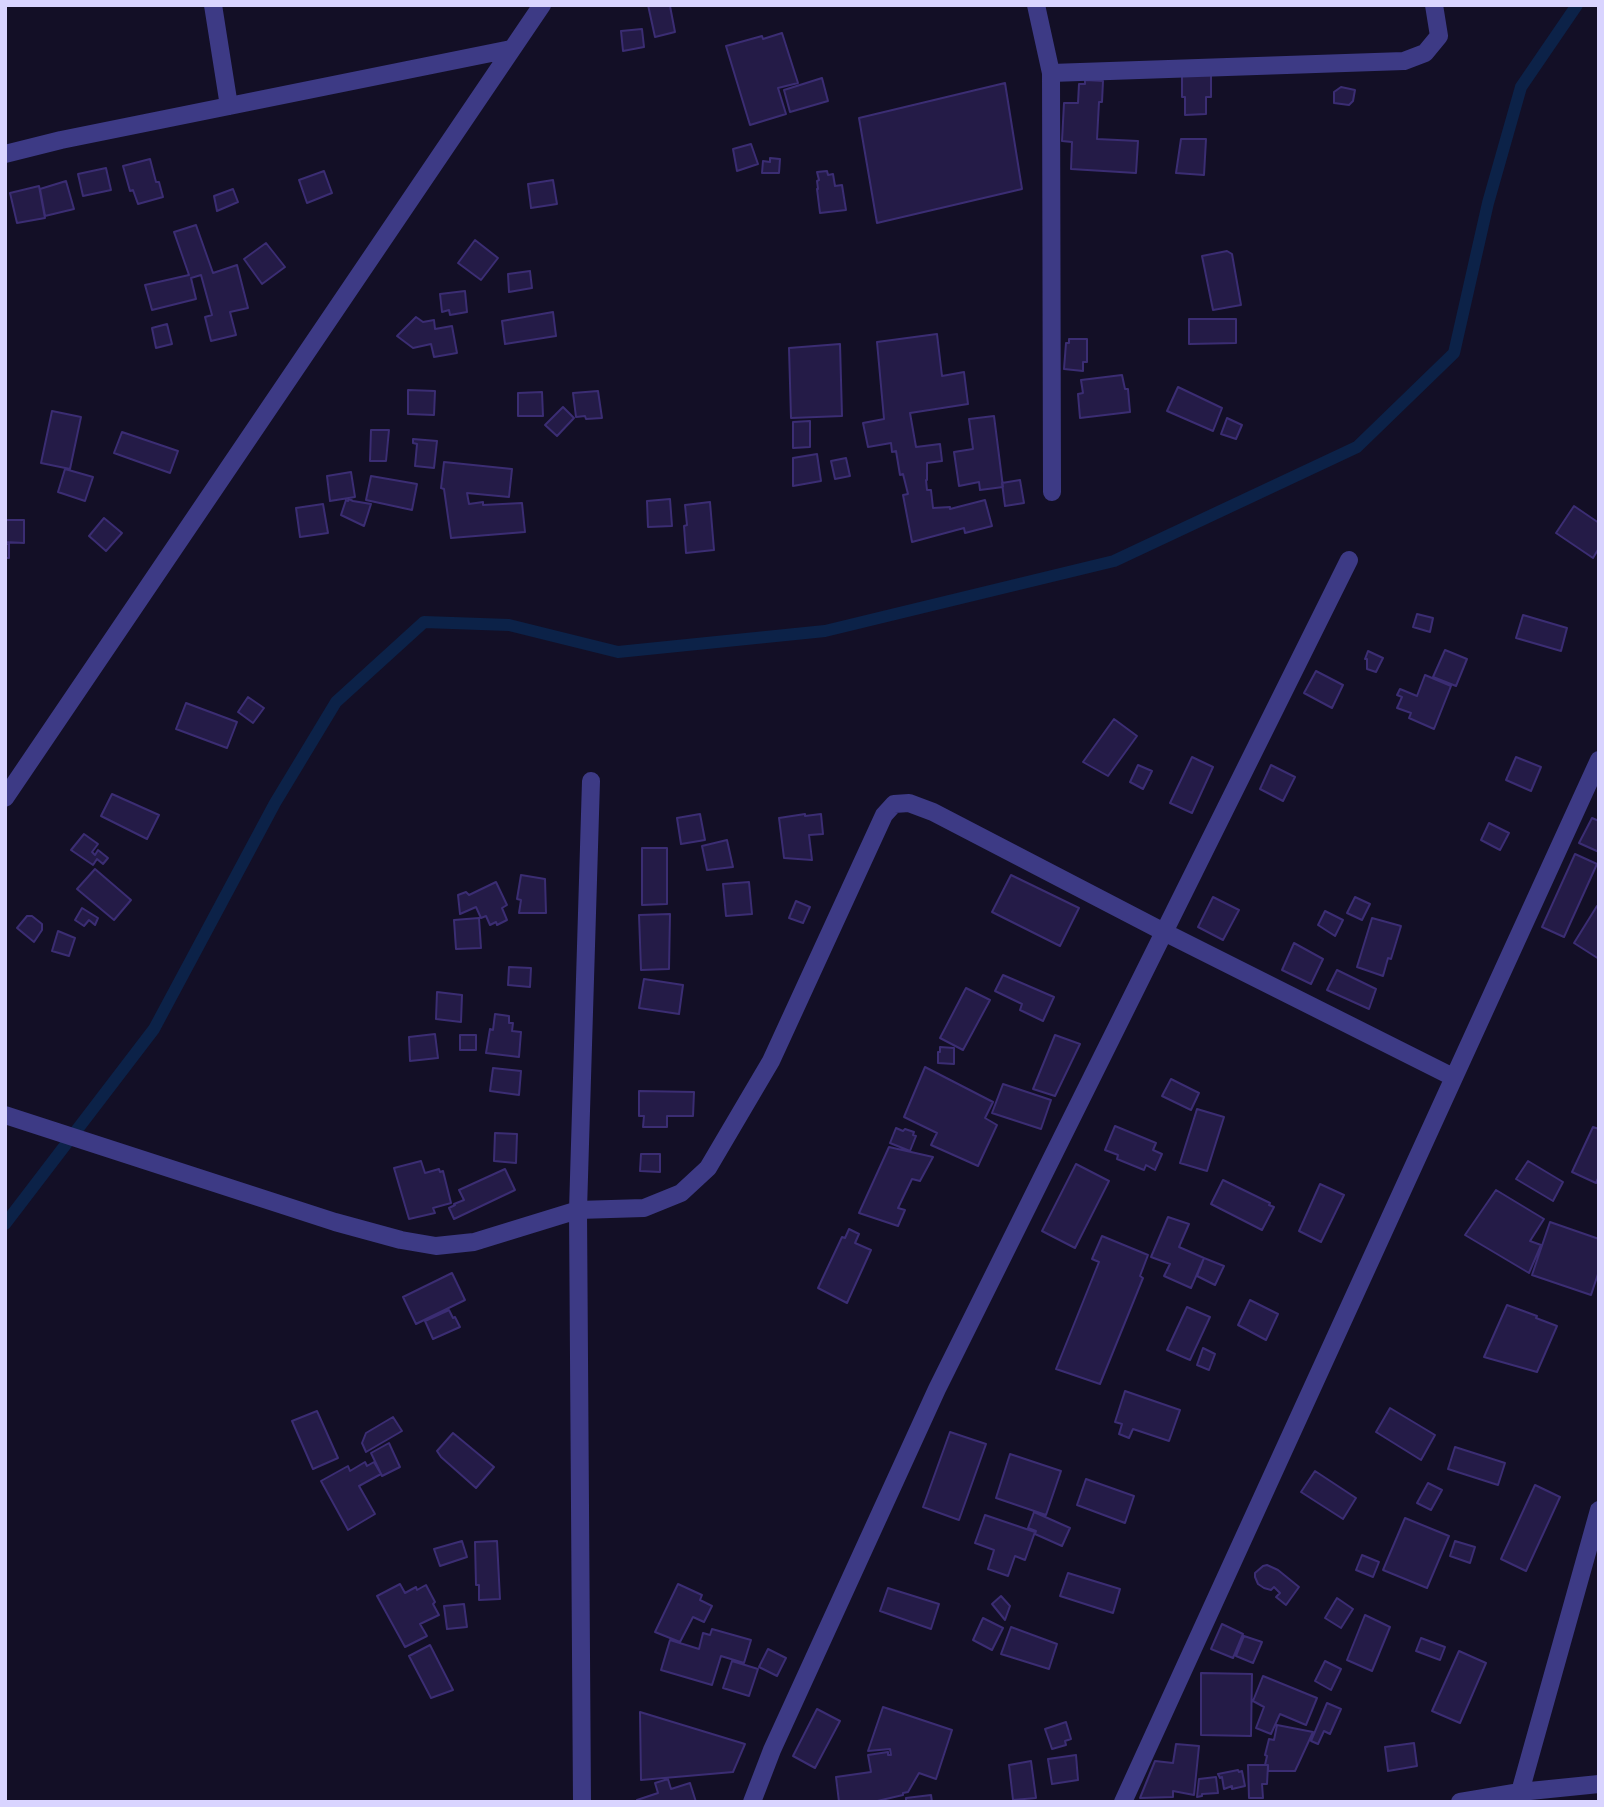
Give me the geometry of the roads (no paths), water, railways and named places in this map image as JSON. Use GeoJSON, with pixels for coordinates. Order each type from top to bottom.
{"type":"FeatureCollection","features":[{"type":"Feature","properties":{"kind":"street"},"geometry":{"type":"LineString","coordinates":[[213,5],[229,106]]}},
{"type":"Feature","properties":{"kind":"street"},"geometry":{"type":"LineString","coordinates":[[5,797],[542,5]]}},
{"type":"Feature","properties":{"kind":"street"},"geometry":{"type":"LineString","coordinates":[[1036,5],[1051,73],[1052,492]]}},
{"type":"Feature","properties":{"kind":"street"},"geometry":{"type":"LineString","coordinates":[[1051,73],[1404,61],[1425,53],[1439,36],[1434,5]]}},
{"type":"Feature","properties":{"kind":"street"},"geometry":{"type":"LineString","coordinates":[[5,154],[61,140],[511,49]]}},
{"type":"Feature","properties":{"kind":"street"},"geometry":{"type":"LineString","coordinates":[[752,1802],[772,1750],[937,1389],[1349,560]]}},
{"type":"Feature","properties":{"kind":"street"},"geometry":{"type":"LineString","coordinates":[[1123,1802],[1599,760]]}},
{"type":"Feature","properties":{"kind":"street"},"geometry":{"type":"LineString","coordinates":[[582,1802],[578,1210],[591,781]]}},
{"type":"Feature","properties":{"kind":"street"},"geometry":{"type":"LineString","coordinates":[[5,1115],[335,1222],[436,1247],[474,1242],[578,1210],[644,1208],[681,1193],[708,1168],[771,1061],[884,815],[894,804],[909,803],[933,812],[1453,1077]]}},
{"type":"Feature","properties":{"kind":"street"},"geometry":{"type":"LineString","coordinates":[[1520,1792],[1599,1510]]}},
{"type":"Feature","properties":{"kind":"street"},"geometry":{"type":"LineString","coordinates":[[1466,1801],[1599,1784]]}},
{"type":"Feature","properties":{"kind":"waterway"},"geometry":{"type":"LineString","coordinates":[[5,1224],[154,1029],[275,803],[336,702],[424,622],[509,625],[618,652],[825,631],[1114,561],[1357,447],[1454,353],[1488,203],[1521,87],[1577,5]]}}]}
